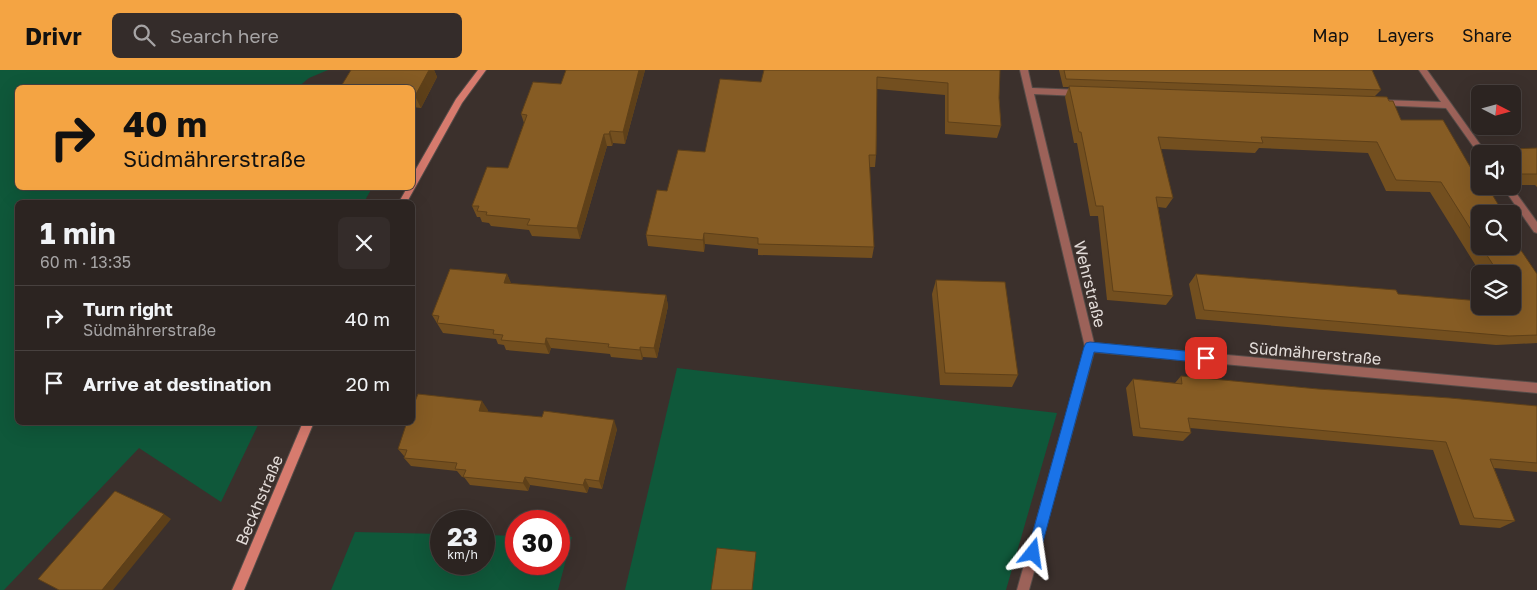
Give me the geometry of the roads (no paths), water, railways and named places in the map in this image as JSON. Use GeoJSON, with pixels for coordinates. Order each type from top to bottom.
{"type":"FeatureCollection","features":[{"type":"Feature","properties":{"kind":"street"},"geometry":{"type":"LineString","coordinates":[[415,181],[459,101],[482,70]]}},
{"type":"Feature","properties":{"kind":"street","name":"Wehrstraße"},"geometry":{"type":"LineString","coordinates":[[1023,590],[1090,347],[1034,119],[1030,91],[1024,70]]}},
{"type":"Feature","properties":{"kind":"street"},"geometry":{"type":"LineString","coordinates":[[1423,70],[1477,145]]}},
{"type":"Feature","properties":{"kind":"street"},"geometry":{"type":"LineString","coordinates":[[1030,91],[1090,93]]}},
{"type":"Feature","properties":{"kind":"street"},"geometry":{"type":"LineString","coordinates":[[1369,102],[1448,105]]}},
{"type":"Feature","properties":{"kind":"street"},"geometry":{"type":"LineString","coordinates":[[1512,195],[1537,229]]}},
{"type":"Feature","properties":{"kind":"street","name":"Südmährerstraße"},"geometry":{"type":"LineString","coordinates":[[1090,347],[1537,388]]}},
{"type":"Feature","properties":{"kind":"street","name":"Beckhstraße"},"geometry":{"type":"LineString","coordinates":[[238,590],[308,425]]}}]}
